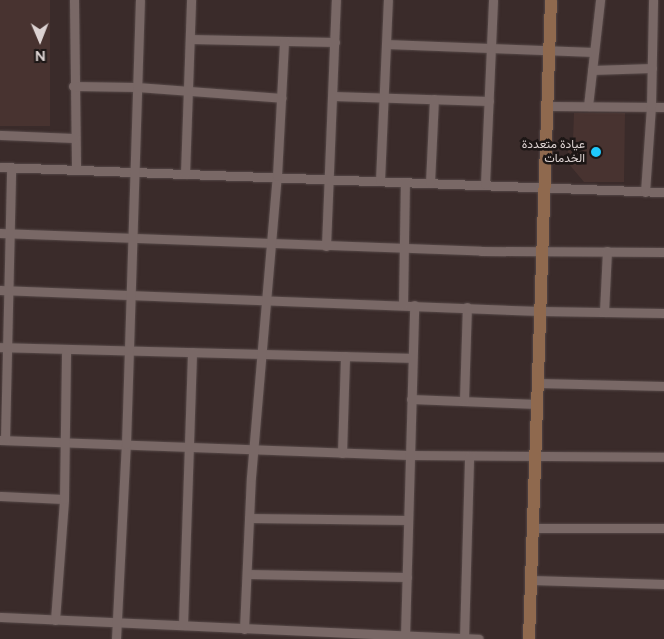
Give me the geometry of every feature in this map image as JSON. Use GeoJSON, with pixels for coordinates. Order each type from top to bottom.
{"type":"FeatureCollection","features":[{"type":"Feature","properties":{"kind":"street"},"geometry":{"type":"LineString","coordinates":[[74,0],[73,86],[76,169]]}},
{"type":"Feature","properties":{"kind":"street"},"geometry":{"type":"LineString","coordinates":[[116,639],[126,444],[140,0]]}},
{"type":"Feature","properties":{"kind":"street"},"geometry":{"type":"LineString","coordinates":[[185,174],[192,0]]}},
{"type":"Feature","properties":{"kind":"street"},"geometry":{"type":"LineString","coordinates":[[326,246],[336,0]]}},
{"type":"Feature","properties":{"kind":"street"},"geometry":{"type":"LineString","coordinates":[[380,181],[388,0]]}},
{"type":"Feature","properties":{"kind":"street"},"geometry":{"type":"LineString","coordinates":[[485,184],[493,0]]}},
{"type":"Feature","properties":{"kind":"street"},"geometry":{"type":"LineString","coordinates":[[529,639],[543,188],[550,52],[550,0]]}},
{"type":"Feature","properties":{"kind":"street"},"geometry":{"type":"LineString","coordinates":[[588,106],[600,0]]}},
{"type":"Feature","properties":{"kind":"street"},"geometry":{"type":"LineString","coordinates":[[645,192],[651,107],[653,0]]}},
{"type":"Feature","properties":{"kind":"street"},"geometry":{"type":"LineString","coordinates":[[190,39],[335,42]]}},
{"type":"Feature","properties":{"kind":"street"},"geometry":{"type":"LineString","coordinates":[[244,629],[248,574],[249,518],[277,176],[284,42]]}},
{"type":"Feature","properties":{"kind":"street"},"geometry":{"type":"LineString","coordinates":[[386,44],[550,52],[594,52]]}},
{"type":"Feature","properties":{"kind":"street"},"geometry":{"type":"LineString","coordinates":[[592,70],[652,68]]}},
{"type":"Feature","properties":{"kind":"street"},"geometry":{"type":"LineString","coordinates":[[73,86],[137,87],[282,98]]}},
{"type":"Feature","properties":{"kind":"street"},"geometry":{"type":"LineString","coordinates":[[333,96],[489,101]]}},
{"type":"Feature","properties":{"kind":"street"},"geometry":{"type":"LineString","coordinates":[[430,182],[434,99]]}},
{"type":"Feature","properties":{"kind":"street"},"geometry":{"type":"LineString","coordinates":[[547,106],[664,107]]}},
{"type":"Feature","properties":{"kind":"street"},"geometry":{"type":"LineString","coordinates":[[0,135],[75,138]]}},
{"type":"Feature","properties":{"kind":"street"},"geometry":{"type":"LineString","coordinates":[[0,167],[664,192]]}},
{"type":"Feature","properties":{"kind":"street"},"geometry":{"type":"LineString","coordinates":[[11,167],[5,234],[3,440],[409,455],[664,458]]}},
{"type":"Feature","properties":{"kind":"street"},"geometry":{"type":"LineString","coordinates":[[403,305],[405,182]]}},
{"type":"Feature","properties":{"kind":"street"},"geometry":{"type":"LineString","coordinates":[[5,234],[326,246],[664,252]]}},
{"type":"Feature","properties":{"kind":"street"},"geometry":{"type":"LineString","coordinates":[[604,312],[607,251]]}},
{"type":"Feature","properties":{"kind":"street"},"geometry":{"type":"LineString","coordinates":[[4,290],[540,311],[664,313]]}},
{"type":"Feature","properties":{"kind":"street"},"geometry":{"type":"LineString","coordinates":[[405,637],[414,305]]}},
{"type":"Feature","properties":{"kind":"street"},"geometry":{"type":"LineString","coordinates":[[464,400],[466,307]]}},
{"type":"Feature","properties":{"kind":"street"},"geometry":{"type":"LineString","coordinates":[[4,348],[412,358]]}},
{"type":"Feature","properties":{"kind":"street"},"geometry":{"type":"LineString","coordinates":[[55,620],[64,499],[66,349]]}},
{"type":"Feature","properties":{"kind":"street"},"geometry":{"type":"LineString","coordinates":[[183,625],[192,352]]}},
{"type":"Feature","properties":{"kind":"street"},"geometry":{"type":"LineString","coordinates":[[342,452],[345,356]]}},
{"type":"Feature","properties":{"kind":"street"},"geometry":{"type":"LineString","coordinates":[[538,383],[664,386]]}},
{"type":"Feature","properties":{"kind":"street"},"geometry":{"type":"LineString","coordinates":[[411,399],[537,404]]}},
{"type":"Feature","properties":{"kind":"street"},"geometry":{"type":"LineString","coordinates":[[464,639],[469,456]]}},
{"type":"Feature","properties":{"kind":"street"},"geometry":{"type":"LineString","coordinates":[[0,496],[64,499]]}},
{"type":"Feature","properties":{"kind":"street"},"geometry":{"type":"LineString","coordinates":[[249,518],[408,520]]}},
{"type":"Feature","properties":{"kind":"street"},"geometry":{"type":"LineString","coordinates":[[532,528],[664,528]]}},
{"type":"Feature","properties":{"kind":"street"},"geometry":{"type":"LineString","coordinates":[[248,574],[407,577]]}},
{"type":"Feature","properties":{"kind":"street"},"geometry":{"type":"LineString","coordinates":[[531,580],[664,584]]}},
{"type":"Feature","properties":{"kind":"street"},"geometry":{"type":"LineString","coordinates":[[0,617],[183,625],[244,629],[275,635],[478,639]]}},
{"type":"Feature","properties":{"kind":"shaded area"},"geometry":{"type":"Polygon","coordinates":[[[0,0],[50,0],[50,126],[0,126],[0,0]]]}},
{"type":"Feature","properties":{"kind":"shaded area","name":"عيادة متعددة الخدمات"},"geometry":{"type":"Polygon","coordinates":[[[574,113],[625,113],[624,182],[584,182],[568,163],[568,141],[573,140],[574,113]]]}},
{"type":"Feature","properties":{"kind":"place","name":"عيادة متعددة الخدمات"},"geometry":{"type":"Point","coordinates":[596,152]}}]}
